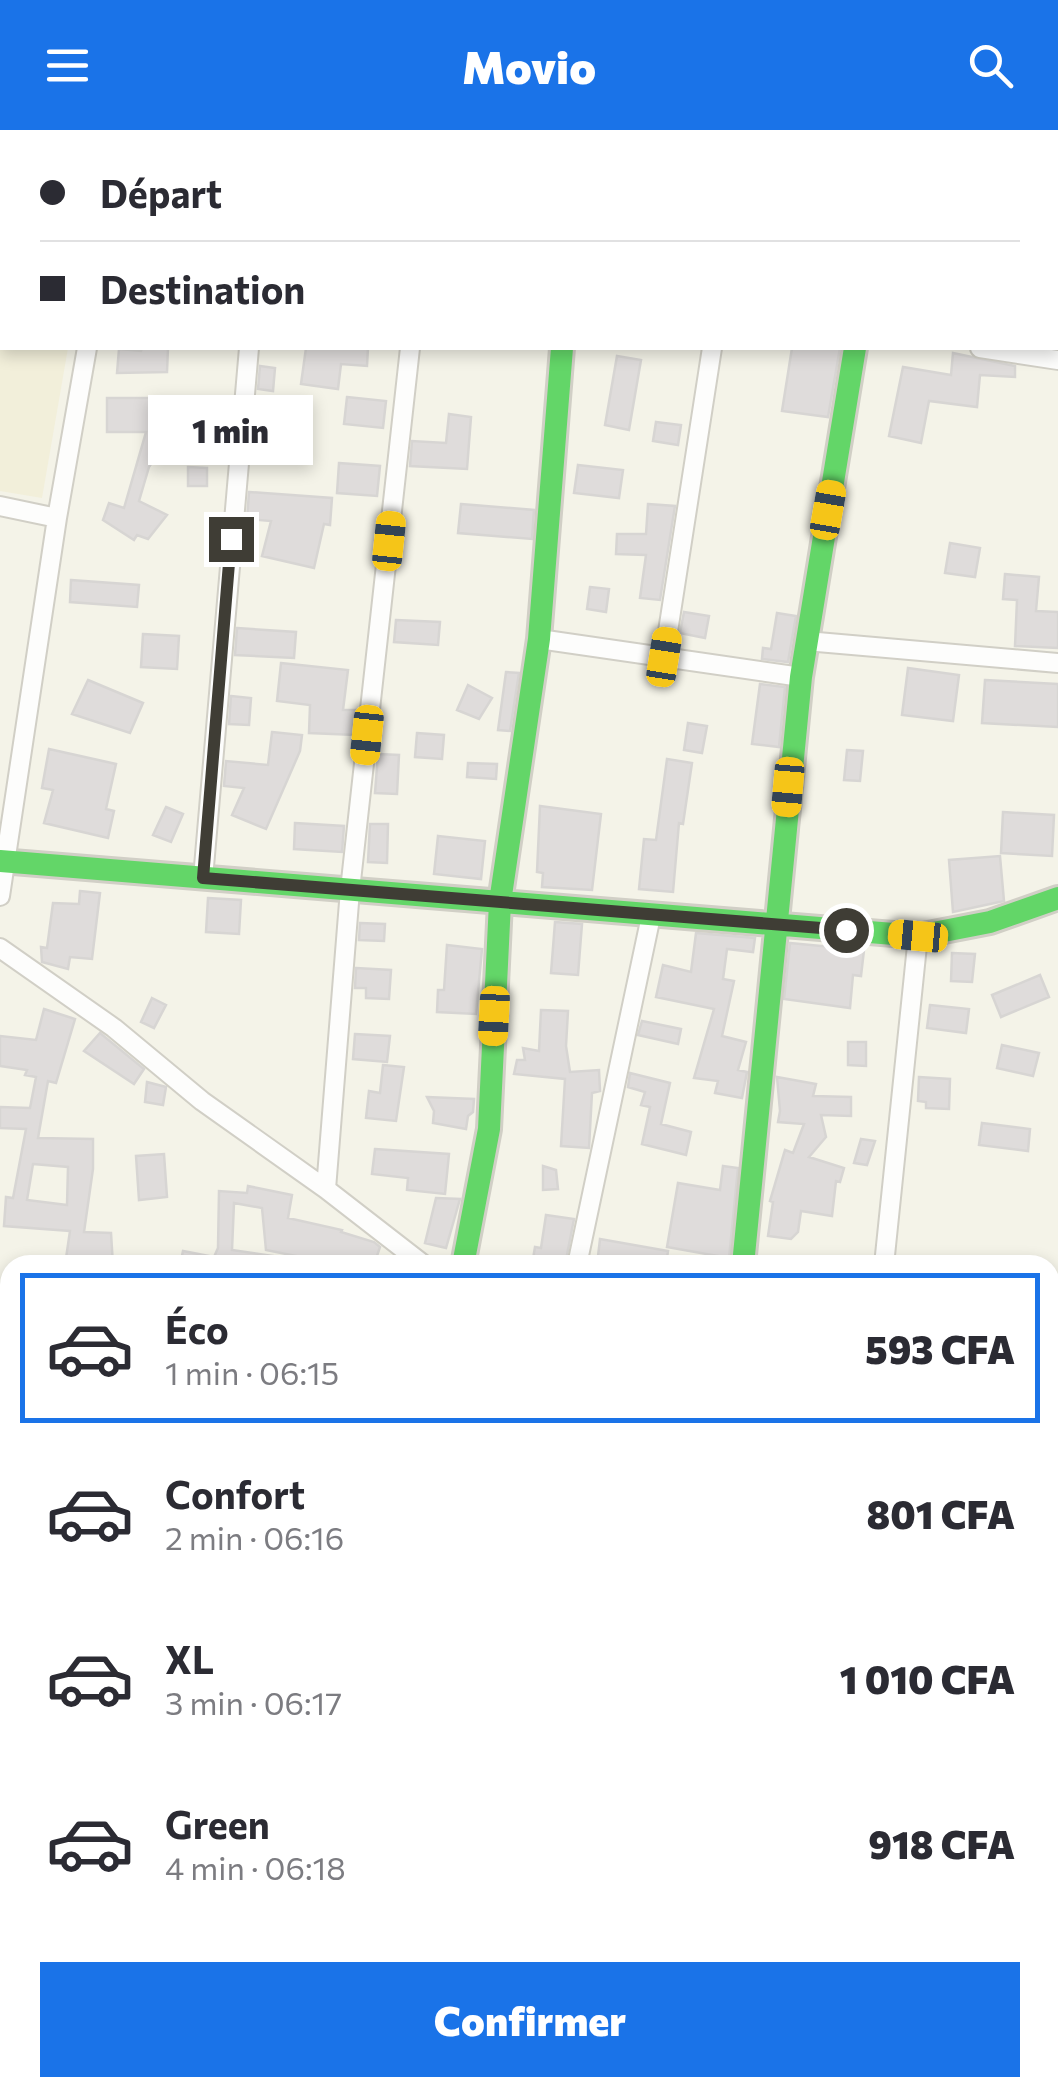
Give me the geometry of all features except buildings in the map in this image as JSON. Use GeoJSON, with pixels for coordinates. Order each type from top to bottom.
{"type":"FeatureCollection","features":[{"type":"Feature","properties":{"kind":"street"},"geometry":{"type":"LineString","coordinates":[[0,896],[87,350]]}},
{"type":"Feature","properties":{"kind":"street"},"geometry":{"type":"LineString","coordinates":[[203,878],[249,350]]}},
{"type":"Feature","properties":{"kind":"street"},"geometry":{"type":"LineString","coordinates":[[326,1189],[350,890],[410,350]]}},
{"type":"Feature","properties":{"kind":"street"},"geometry":{"type":"LineString","coordinates":[[465,1255],[489,1129],[500,902],[539,639],[562,350]]}},
{"type":"Feature","properties":{"kind":"street"},"geometry":{"type":"LineString","coordinates":[[664,657],[712,350]]}},
{"type":"Feature","properties":{"kind":"street"},"geometry":{"type":"LineString","coordinates":[[744,1255],[801,677],[855,350]]}},
{"type":"Feature","properties":{"kind":"street"},"geometry":{"type":"LineString","coordinates":[[993,350],[1058,360]]}},
{"type":"Feature","properties":{"kind":"street"},"geometry":{"type":"LineString","coordinates":[[0,506],[57,518]]}},
{"type":"Feature","properties":{"kind":"street"},"geometry":{"type":"LineString","coordinates":[[539,639],[801,677]]}},
{"type":"Feature","properties":{"kind":"street"},"geometry":{"type":"LineString","coordinates":[[806,641],[1058,663]]}},
{"type":"Feature","properties":{"kind":"street"},"geometry":{"type":"LineString","coordinates":[[4,862],[918,936],[990,922],[1058,898]]}},
{"type":"Feature","properties":{"kind":"street"},"geometry":{"type":"LineString","coordinates":[[579,1255],[651,916]]}},
{"type":"Feature","properties":{"kind":"street"},"geometry":{"type":"LineString","coordinates":[[885,1255],[918,936]]}},
{"type":"Feature","properties":{"kind":"street"},"geometry":{"type":"LineString","coordinates":[[0,948],[114,1028],[202,1101],[411,1255]]}},
{"type":"Feature","properties":{"kind":"shaded area"},"geometry":{"type":"Polygon","coordinates":[[[0,350],[68,350],[42,498],[0,491],[0,350]]]}},
{"type":"Feature","properties":{"kind":"traffic: fast"},"geometry":{"type":"LineString","coordinates":[[465,1255],[489,1129],[500,902],[539,639],[562,350]]}},
{"type":"Feature","properties":{"kind":"traffic: fast"},"geometry":{"type":"LineString","coordinates":[[744,1255],[801,677],[855,350]]}},
{"type":"Feature","properties":{"kind":"traffic: fast"},"geometry":{"type":"LineString","coordinates":[[0,861],[918,936],[990,922],[1058,898]]}},
{"type":"Feature","properties":{"kind":"route"},"geometry":{"type":"LineString","coordinates":[[231,539],[203,878],[846,930]]}}]}
